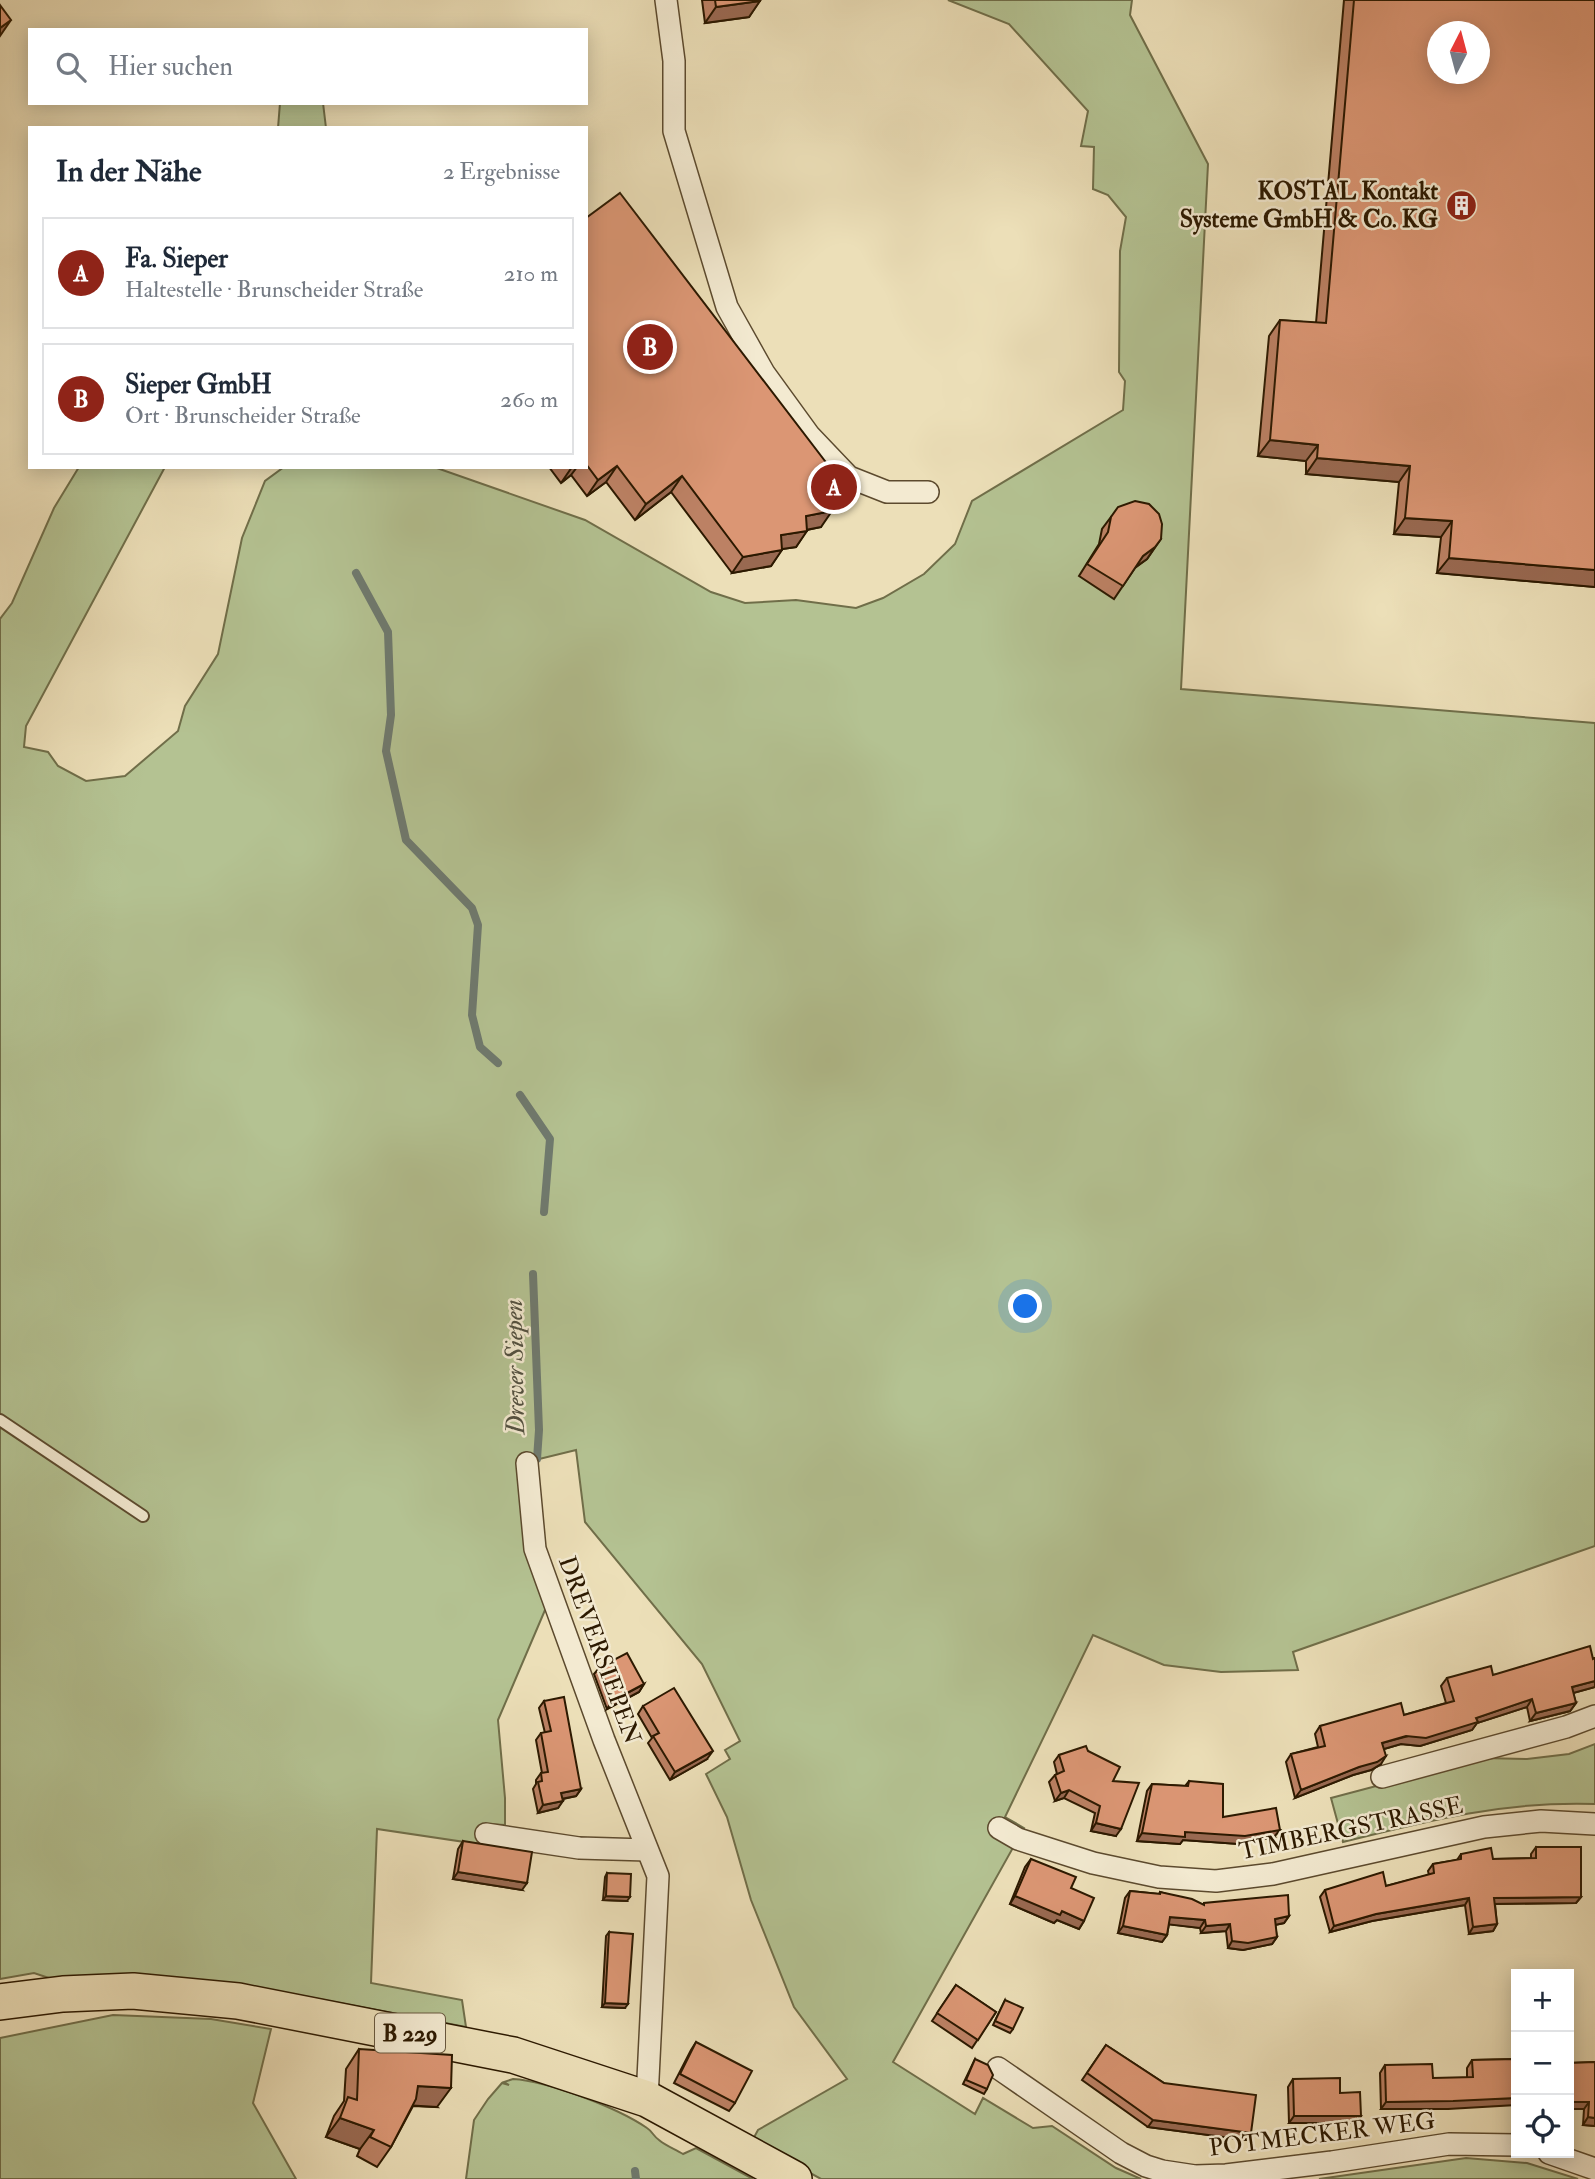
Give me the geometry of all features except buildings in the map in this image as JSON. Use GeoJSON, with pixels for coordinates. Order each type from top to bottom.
{"type":"FeatureCollection","features":[{"type":"Feature","properties":{"kind":"main road","name":"B 229"},"geometry":{"type":"LineString","coordinates":[[0,2002],[63,1994],[134,1991],[238,2001],[513,2055],[647,2099],[794,2179]]}},
{"type":"Feature","properties":{"kind":"street"},"geometry":{"type":"LineString","coordinates":[[666,0],[674,61],[674,131],[727,307],[764,373],[809,435],[849,477],[887,492],[928,492]]}},
{"type":"Feature","properties":{"kind":"street","name":"DREVERSIEPEN"},"geometry":{"type":"LineString","coordinates":[[527,1463],[535,1549],[658,1876],[647,2099]]}},
{"type":"Feature","properties":{"kind":"street","name":"TIMBERGSTRASSE"},"geometry":{"type":"LineString","coordinates":[[1382,1777],[1566,1727],[1595,1716]]}},
{"type":"Feature","properties":{"kind":"street","name":"TIMBERGSTRASSE"},"geometry":{"type":"LineString","coordinates":[[999,1828],[1018,1839],[1093,1863],[1160,1877],[1216,1881],[1273,1874],[1484,1827],[1541,1821],[1595,1824]]}},
{"type":"Feature","properties":{"kind":"street"},"geometry":{"type":"LineString","coordinates":[[486,1834],[579,1848],[647,1850]]}},
{"type":"Feature","properties":{"kind":"street","name":"POTMECKER WEG"},"geometry":{"type":"LineString","coordinates":[[998,2068],[1121,2153],[1162,2171],[1195,2176],[1226,2175],[1332,2162],[1450,2144],[1511,2145]]}},
{"type":"Feature","properties":{"kind":"street"},"geometry":{"type":"LineString","coordinates":[[1563,2158],[1595,2169]]}},
{"type":"Feature","properties":{"kind":"lane"},"geometry":{"type":"LineString","coordinates":[[0,1420],[143,1516]]}},
{"type":"Feature","properties":{"kind":"green space"},"geometry":{"type":"Polygon","coordinates":[[[948,0],[1132,0],[1130,15],[1208,164],[1181,689],[1595,723],[1595,1546],[1293,1652],[1298,1670],[1221,1672],[1164,1665],[1093,1635],[1005,1817],[1024,1828],[893,2062],[975,2114],[983,2098],[1033,2128],[1052,2126],[1116,2168],[1141,2179],[821,2179],[752,2141],[758,2130],[847,2079],[794,2007],[751,1900],[727,1817],[706,1774],[730,1759],[725,1750],[740,1741],[702,1664],[585,1522],[576,1450],[535,1460],[551,1596],[498,1720],[505,1825],[488,1824],[485,1845],[377,1829],[371,1983],[462,2000],[466,2027],[240,1984],[58,1981],[34,1973],[0,1979],[0,619],[12,603],[54,508],[78,469],[164,469],[26,726],[24,747],[48,752],[58,766],[86,781],[125,776],[178,731],[185,706],[218,654],[242,538],[265,481],[281,469],[440,469],[585,520],[711,592],[745,603],[796,600],[856,608],[883,598],[924,574],[955,544],[972,501],[1123,410],[1125,381],[1119,372],[1120,251],[1126,217],[1108,195],[1093,189],[1094,147],[1081,146],[1088,111],[1009,24],[948,0]]]}},
{"type":"Feature","properties":{"kind":"green space"},"geometry":{"type":"Polygon","coordinates":[[[280,105],[323,105],[326,126],[278,126],[280,105]]]}},
{"type":"Feature","properties":{"kind":"green space"},"geometry":{"type":"Polygon","coordinates":[[[1595,1744],[1595,1804],[1498,1809],[1343,1842],[1331,1798],[1482,1758],[1527,1759],[1569,1754],[1595,1744]]]}},
{"type":"Feature","properties":{"kind":"green space"},"geometry":{"type":"Polygon","coordinates":[[[113,2015],[211,2019],[271,2029],[253,2103],[296,2179],[0,2179],[0,2038],[113,2015]]]}},
{"type":"Feature","properties":{"kind":"green space"},"geometry":{"type":"Polygon","coordinates":[[[513,2079],[563,2090],[601,2104],[649,2129],[662,2142],[683,2154],[696,2148],[753,2179],[466,2179],[474,2120],[502,2083],[509,2085],[504,2082],[513,2079]]]}},
{"type":"Feature","properties":{"kind":"green space"},"geometry":{"type":"Polygon","coordinates":[[[1466,2158],[1527,2163],[1578,2179],[1319,2179],[1466,2158]]]}},
{"type":"Feature","properties":{"kind":"waterway","name":"Drever Siepen"},"geometry":{"type":"LineString","coordinates":[[356,573],[388,632],[391,715],[386,751],[406,840],[472,908],[478,925],[472,1015],[480,1047],[498,1063]]}},
{"type":"Feature","properties":{"kind":"waterway"},"geometry":{"type":"LineString","coordinates":[[520,1095],[550,1139],[544,1212]]}},
{"type":"Feature","properties":{"kind":"waterway","name":"Drever Siepen"},"geometry":{"type":"LineString","coordinates":[[533,1274],[539,1430],[537,1459]]}},
{"type":"Feature","properties":{"kind":"waterway"},"geometry":{"type":"LineString","coordinates":[[635,2171],[636,2179]]}},
{"type":"Feature","properties":{"kind":"place","name":"KOSTAL Kontakt Systeme GmbH & Co. KG"},"geometry":{"type":"Point","coordinates":[1461,205]}},
{"type":"Feature","properties":{"kind":"place","name":"Sieper GmbH"},"geometry":{"type":"Point","coordinates":[650,347]}},
{"type":"Feature","properties":{"kind":"place","name":"Fa. Sieper"},"geometry":{"type":"Point","coordinates":[834,487]}}]}
